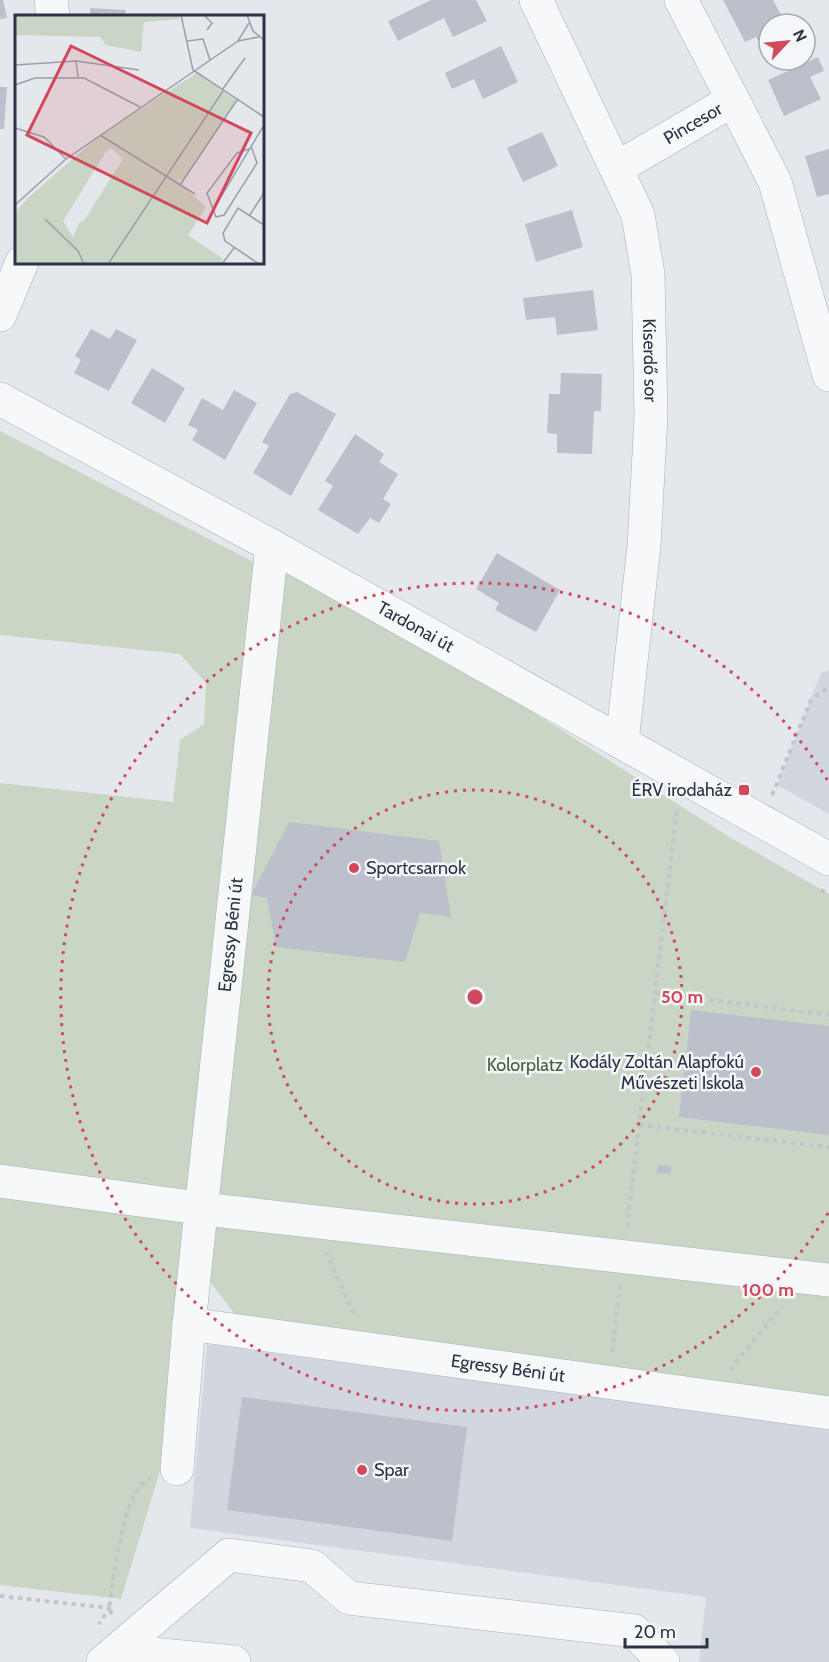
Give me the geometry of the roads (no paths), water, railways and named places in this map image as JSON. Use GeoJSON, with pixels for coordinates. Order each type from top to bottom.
{"type":"FeatureCollection","features":[{"type":"Feature","properties":{"kind":"street"},"geometry":{"type":"LineString","coordinates":[[51,0],[53,15]]}},
{"type":"Feature","properties":{"kind":"street","name":"Kiserdő sor"},"geometry":{"type":"LineString","coordinates":[[536,0],[638,214],[648,274],[651,416],[644,546],[622,741]]}},
{"type":"Feature","properties":{"kind":"street","name":"Pincesor"},"geometry":{"type":"LineString","coordinates":[[618,168],[734,100],[681,0]]}},
{"type":"Feature","properties":{"kind":"street"},"geometry":{"type":"LineString","coordinates":[[734,100],[775,182],[829,375]]}},
{"type":"Feature","properties":{"kind":"street"},"geometry":{"type":"LineString","coordinates":[[0,315],[21,264]]}},
{"type":"Feature","properties":{"kind":"street","name":"Tardonai út"},"geometry":{"type":"LineString","coordinates":[[0,399],[272,546],[829,859]]}},
{"type":"Feature","properties":{"kind":"street","name":"Egressy Béni út"},"geometry":{"type":"LineString","coordinates":[[272,546],[188,1334],[370,1351],[829,1413]]}},
{"type":"Feature","properties":{"kind":"street"},"geometry":{"type":"LineString","coordinates":[[0,1181],[203,1208],[817,1279]]}},
{"type":"Feature","properties":{"kind":"street"},"geometry":{"type":"LineString","coordinates":[[177,1470],[188,1334]]}},
{"type":"Feature","properties":{"kind":"street"},"geometry":{"type":"LineString","coordinates":[[103,1662],[119,1651],[229,1555],[312,1566],[348,1598],[634,1631],[663,1662]]}},
{"type":"Feature","properties":{"kind":"street"},"geometry":{"type":"LineString","coordinates":[[119,1651],[234,1662]]}},
{"type":"Feature","properties":{"kind":"place","name":"ÉRV irodaház"},"geometry":{"type":"Point","coordinates":[744,790]}},
{"type":"Feature","properties":{"kind":"place","name":"Sportcsarnok"},"geometry":{"type":"Point","coordinates":[354,868]}},
{"type":"Feature","properties":{"kind":"place","name":"Kodály Zoltán Alapfokú Művészeti Iskola"},"geometry":{"type":"Point","coordinates":[756,1072]}},
{"type":"Feature","properties":{"kind":"place","name":"Spar"},"geometry":{"type":"Point","coordinates":[362,1470]}},
{"type":"Feature","properties":{"kind":"park label","name":"Kolorplatz"},"geometry":{"type":"Point","coordinates":[525,1065]}}]}
